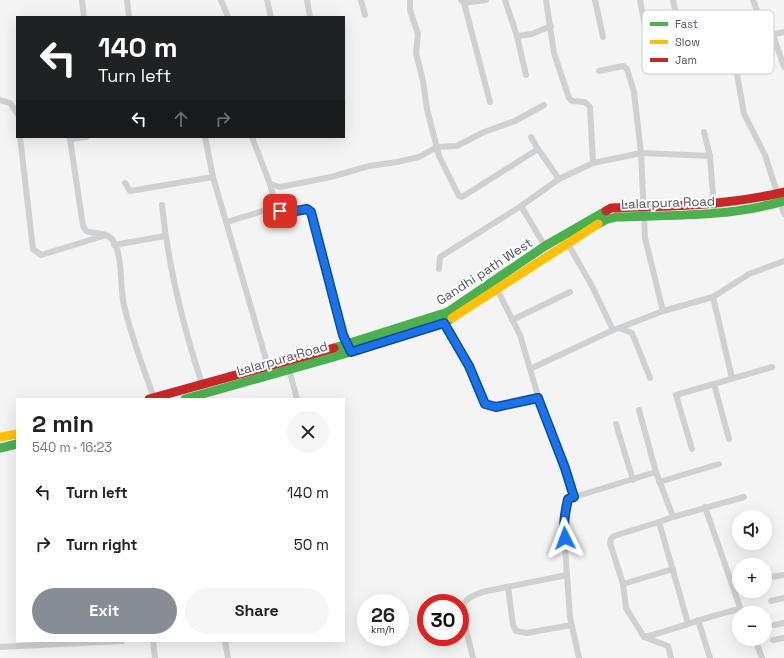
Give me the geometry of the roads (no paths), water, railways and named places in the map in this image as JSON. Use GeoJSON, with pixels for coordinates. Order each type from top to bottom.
{"type":"FeatureCollection","features":[{"type":"Feature","properties":{"kind":"street"},"geometry":{"type":"LineString","coordinates":[[82,0],[84,16]]}},
{"type":"Feature","properties":{"kind":"street"},"geometry":{"type":"LineString","coordinates":[[127,0],[129,16]]}},
{"type":"Feature","properties":{"kind":"street"},"geometry":{"type":"LineString","coordinates":[[222,0],[228,16]]}},
{"type":"Feature","properties":{"kind":"street"},"geometry":{"type":"LineString","coordinates":[[267,0],[271,16]]}},
{"type":"Feature","properties":{"kind":"street"},"geometry":{"type":"LineString","coordinates":[[307,0],[310,16]]}},
{"type":"Feature","properties":{"kind":"street"},"geometry":{"type":"LineString","coordinates":[[361,0],[365,15]]}},
{"type":"Feature","properties":{"kind":"street"},"geometry":{"type":"LineString","coordinates":[[410,0],[410,10],[418,34],[416,53],[437,147],[447,175],[459,196],[462,197],[538,149]]}},
{"type":"Feature","properties":{"kind":"street"},"geometry":{"type":"LineString","coordinates":[[486,0],[463,2],[490,102]]}},
{"type":"Feature","properties":{"kind":"street"},"geometry":{"type":"LineString","coordinates":[[505,0],[517,36],[526,75]]}},
{"type":"Feature","properties":{"kind":"street"},"geometry":{"type":"LineString","coordinates":[[546,0],[554,53],[569,98],[572,101],[585,102],[590,107],[594,163]]}},
{"type":"Feature","properties":{"kind":"street"},"geometry":{"type":"LineString","coordinates":[[595,0],[603,37]]}},
{"type":"Feature","properties":{"kind":"street"},"geometry":{"type":"LineString","coordinates":[[640,0],[642,10]]}},
{"type":"Feature","properties":{"kind":"street"},"geometry":{"type":"LineString","coordinates":[[673,0],[675,10]]}},
{"type":"Feature","properties":{"kind":"street"},"geometry":{"type":"LineString","coordinates":[[753,0],[757,10]]}},
{"type":"Feature","properties":{"kind":"street"},"geometry":{"type":"LineString","coordinates":[[517,36],[532,34],[550,26]]}},
{"type":"Feature","properties":{"kind":"street"},"geometry":{"type":"LineString","coordinates":[[774,35],[784,32]]}},
{"type":"Feature","properties":{"kind":"street"},"geometry":{"type":"LineString","coordinates":[[774,38],[784,67]]}},
{"type":"Feature","properties":{"kind":"street"},"geometry":{"type":"LineString","coordinates":[[599,71],[623,66],[627,69],[635,99],[641,153],[645,238],[663,311]]}},
{"type":"Feature","properties":{"kind":"street"},"geometry":{"type":"LineString","coordinates":[[737,74],[744,114],[765,155],[782,197],[784,214]]}},
{"type":"Feature","properties":{"kind":"street"},"geometry":{"type":"LineString","coordinates":[[0,100],[10,103],[16,110]]}},
{"type":"Feature","properties":{"kind":"street"},"geometry":{"type":"LineString","coordinates":[[270,184],[280,187],[330,177],[369,166],[419,157],[437,147],[457,146],[484,132],[515,121],[544,105]]}},
{"type":"Feature","properties":{"kind":"street"},"geometry":{"type":"LineString","coordinates":[[704,132],[710,156],[714,209]]}},
{"type":"Feature","properties":{"kind":"street"},"geometry":{"type":"LineString","coordinates":[[531,137],[559,179]]}},
{"type":"Feature","properties":{"kind":"street"},"geometry":{"type":"LineString","coordinates":[[20,138],[32,249],[41,255],[106,235]]}},
{"type":"Feature","properties":{"kind":"street"},"geometry":{"type":"LineString","coordinates":[[70,138],[83,226],[86,231],[106,235],[112,239],[118,254],[124,304],[152,398]]}},
{"type":"Feature","properties":{"kind":"street"},"geometry":{"type":"LineString","coordinates":[[205,138],[213,177],[228,222],[268,366]]}},
{"type":"Feature","properties":{"kind":"street"},"geometry":{"type":"LineString","coordinates":[[252,138],[270,184],[276,207],[285,213],[307,209],[311,212],[349,348]]}},
{"type":"Feature","properties":{"kind":"street"},"geometry":{"type":"LineString","coordinates":[[439,269],[440,257],[520,206],[559,179],[594,163],[641,153],[710,156]]}},
{"type":"Feature","properties":{"kind":"street"},"geometry":{"type":"LineString","coordinates":[[125,183],[130,191],[213,177]]}},
{"type":"Feature","properties":{"kind":"street","name":"Gandhi path West"},"geometry":{"type":"LineString","coordinates":[[152,398],[174,396],[202,384],[268,366],[349,348],[448,312],[495,286],[545,246],[565,236],[611,208],[643,211],[714,209],[782,197]]}},
{"type":"Feature","properties":{"kind":"street"},"geometry":{"type":"LineString","coordinates":[[162,205],[165,236],[188,341],[202,384]]}},
{"type":"Feature","properties":{"kind":"street"},"geometry":{"type":"LineString","coordinates":[[520,206],[545,246]]}},
{"type":"Feature","properties":{"kind":"street"},"geometry":{"type":"LineString","coordinates":[[228,222],[276,207]]}},
{"type":"Feature","properties":{"kind":"street","name":"Lalarpura Road"},"geometry":{"type":"LineString","coordinates":[[188,398],[289,369],[349,348],[444,323],[495,286],[568,244],[605,220],[643,211]]}},
{"type":"Feature","properties":{"kind":"street"},"geometry":{"type":"LineString","coordinates":[[114,245],[165,236]]}},
{"type":"Feature","properties":{"kind":"street"},"geometry":{"type":"LineString","coordinates":[[568,244],[616,329],[632,333],[650,378]]}},
{"type":"Feature","properties":{"kind":"street"},"geometry":{"type":"LineString","coordinates":[[530,368],[616,329],[663,311],[713,297],[750,274],[784,261]]}},
{"type":"Feature","properties":{"kind":"street"},"geometry":{"type":"LineString","coordinates":[[495,286],[520,336],[538,398],[565,468],[574,497]]}},
{"type":"Feature","properties":{"kind":"street"},"geometry":{"type":"LineString","coordinates":[[512,320],[570,292]]}},
{"type":"Feature","properties":{"kind":"street"},"geometry":{"type":"LineString","coordinates":[[713,297],[732,378]]}},
{"type":"Feature","properties":{"kind":"street"},"geometry":{"type":"LineString","coordinates":[[444,323],[469,366],[485,404],[496,407],[538,398]]}},
{"type":"Feature","properties":{"kind":"street"},"geometry":{"type":"LineString","coordinates":[[692,449],[676,395],[772,367]]}},
{"type":"Feature","properties":{"kind":"street"},"geometry":{"type":"LineString","coordinates":[[289,369],[297,398]]}},
{"type":"Feature","properties":{"kind":"street"},"geometry":{"type":"LineString","coordinates":[[714,384],[729,439]]}},
{"type":"Feature","properties":{"kind":"street"},"geometry":{"type":"LineString","coordinates":[[639,410],[659,482],[673,517]]}},
{"type":"Feature","properties":{"kind":"street"},"geometry":{"type":"LineString","coordinates":[[616,424],[633,480]]}},
{"type":"Feature","properties":{"kind":"street"},"geometry":{"type":"LineString","coordinates":[[0,438],[16,434]]}},
{"type":"Feature","properties":{"kind":"street"},"geometry":{"type":"LineString","coordinates":[[0,448],[16,444]]}},
{"type":"Feature","properties":{"kind":"street"},"geometry":{"type":"LineString","coordinates":[[659,482],[719,464]]}},
{"type":"Feature","properties":{"kind":"street"},"geometry":{"type":"LineString","coordinates":[[579,658],[571,625],[563,520],[568,499],[656,472]]}},
{"type":"Feature","properties":{"kind":"street"},"geometry":{"type":"LineString","coordinates":[[671,658],[668,646],[644,637],[626,608],[623,584],[613,555],[611,539],[673,517],[744,497]]}},
{"type":"Feature","properties":{"kind":"street"},"geometry":{"type":"LineString","coordinates":[[705,508],[739,606]]}},
{"type":"Feature","properties":{"kind":"street"},"geometry":{"type":"LineString","coordinates":[[659,522],[674,569],[688,622]]}},
{"type":"Feature","properties":{"kind":"street"},"geometry":{"type":"LineString","coordinates":[[623,584],[674,569]]}},
{"type":"Feature","properties":{"kind":"street"},"geometry":{"type":"LineString","coordinates":[[473,658],[464,612],[464,604],[470,597],[482,592],[567,575]]}},
{"type":"Feature","properties":{"kind":"street"},"geometry":{"type":"LineString","coordinates":[[772,577],[784,575]]}},
{"type":"Feature","properties":{"kind":"street"},"geometry":{"type":"LineString","coordinates":[[508,587],[513,625],[516,631],[527,633],[571,625]]}},
{"type":"Feature","properties":{"kind":"street"},"geometry":{"type":"LineString","coordinates":[[771,601],[784,598]]}},
{"type":"Feature","properties":{"kind":"street"},"geometry":{"type":"LineString","coordinates":[[644,637],[672,630],[688,622],[716,614],[732,612]]}},
{"type":"Feature","properties":{"kind":"street"},"geometry":{"type":"LineString","coordinates":[[698,620],[710,658]]}},
{"type":"Feature","properties":{"kind":"street"},"geometry":{"type":"LineString","coordinates":[[774,625],[784,623]]}},
{"type":"Feature","properties":{"kind":"street"},"geometry":{"type":"LineString","coordinates":[[773,640],[784,638]]}},
{"type":"Feature","properties":{"kind":"street"},"geometry":{"type":"LineString","coordinates":[[0,647],[90,642]]}},
{"type":"Feature","properties":{"kind":"street"},"geometry":{"type":"LineString","coordinates":[[154,642],[155,658]]}},
{"type":"Feature","properties":{"kind":"street"},"geometry":{"type":"LineString","coordinates":[[225,642],[228,658]]}},
{"type":"Feature","properties":{"kind":"street"},"geometry":{"type":"LineString","coordinates":[[758,646],[762,658]]}}]}
